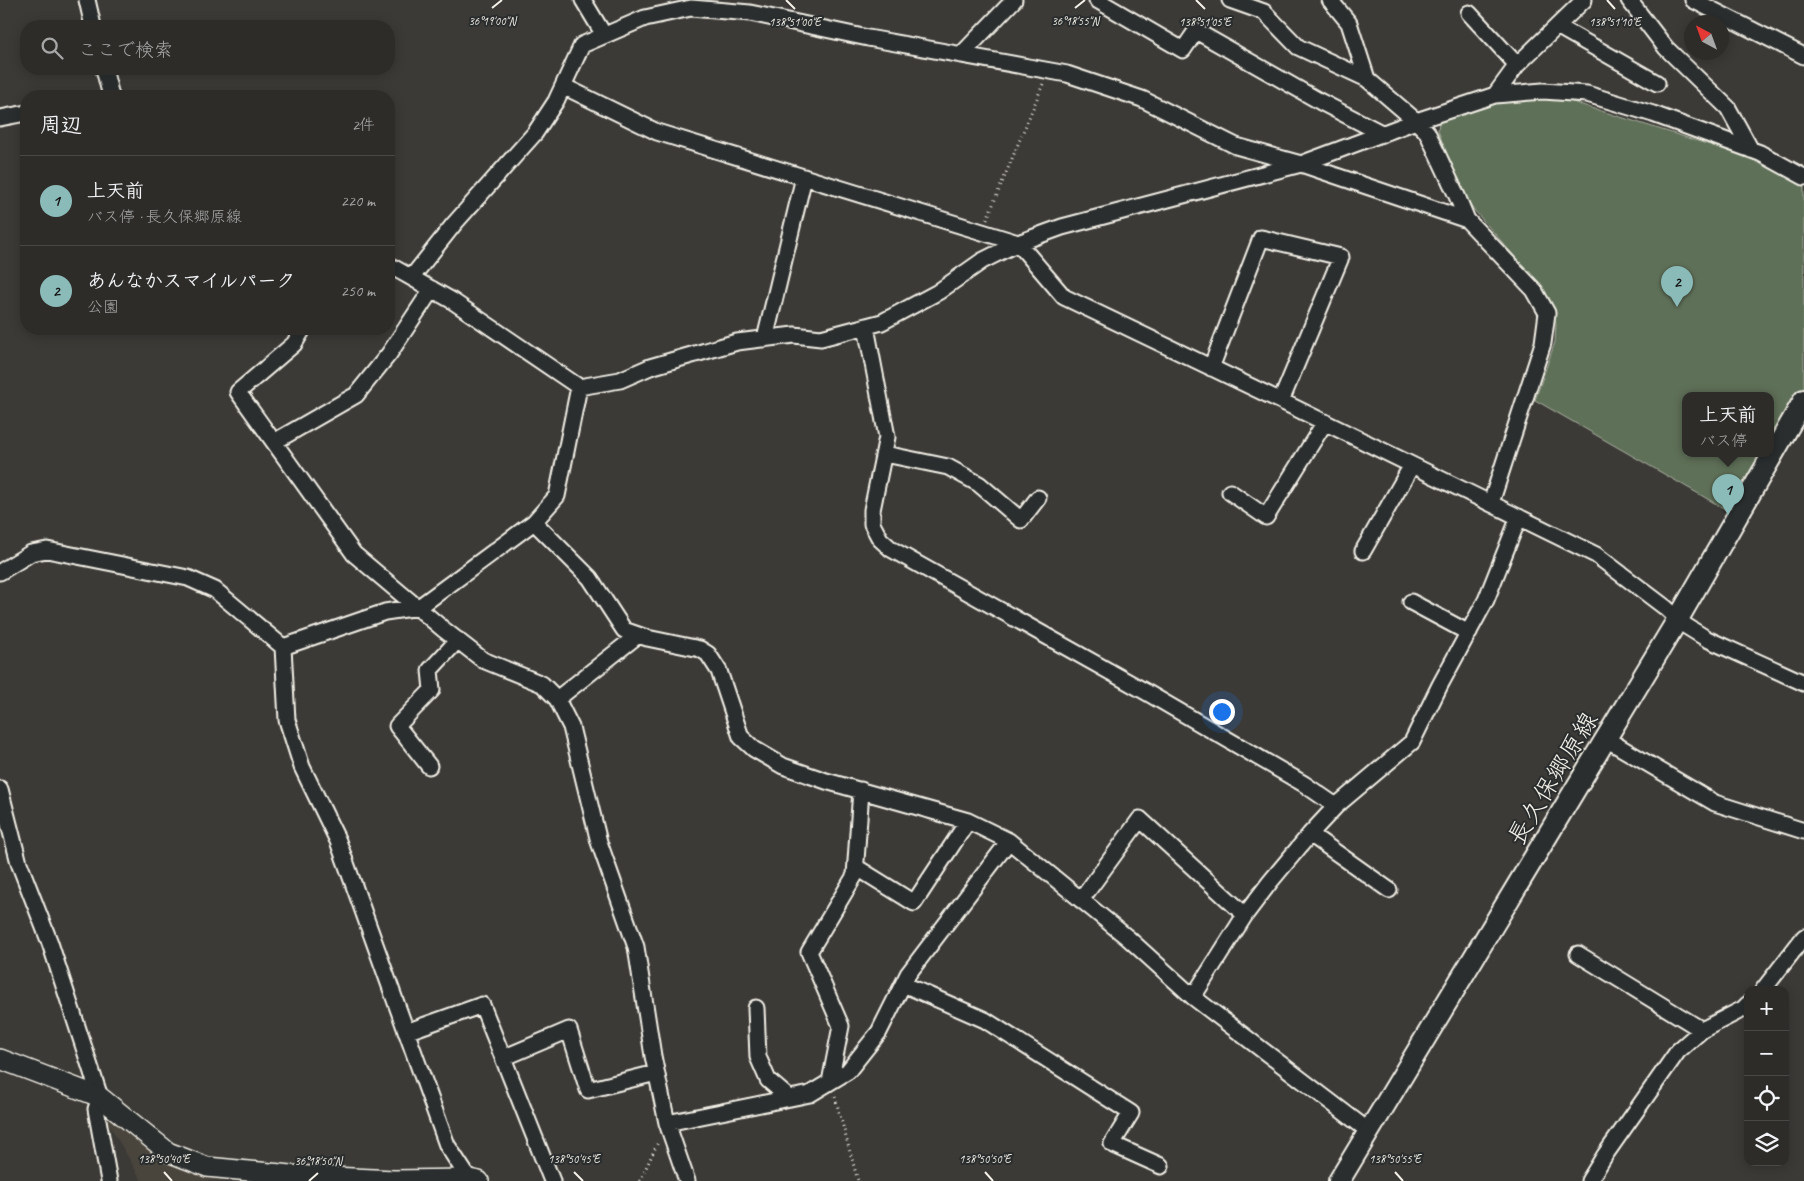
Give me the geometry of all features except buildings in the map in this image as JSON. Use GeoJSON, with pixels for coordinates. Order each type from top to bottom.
{"type":"FeatureCollection","features":[{"type":"Feature","properties":{"kind":"main road","name":"長久保郷原線"},"geometry":{"type":"LineString","coordinates":[[1774,452],[1804,400]]}},
{"type":"Feature","properties":{"kind":"main road","name":"長久保郷原線"},"geometry":{"type":"LineString","coordinates":[[1339,1181],[1678,619],[1771,457]]}},
{"type":"Feature","properties":{"kind":"street"},"geometry":{"type":"LineString","coordinates":[[87,0],[92,20]]}},
{"type":"Feature","properties":{"kind":"street"},"geometry":{"type":"LineString","coordinates":[[583,0],[604,35]]}},
{"type":"Feature","properties":{"kind":"street"},"geometry":{"type":"LineString","coordinates":[[961,55],[1014,0]]}},
{"type":"Feature","properties":{"kind":"street"},"geometry":{"type":"LineString","coordinates":[[1097,0],[1183,50],[1196,31],[1321,102],[1383,134]]}},
{"type":"Feature","properties":{"kind":"street"},"geometry":{"type":"LineString","coordinates":[[1230,0],[1264,12],[1298,47],[1367,79],[1416,121],[1427,132],[1467,220],[1534,290],[1547,313],[1543,344],[1490,503]]}},
{"type":"Feature","properties":{"kind":"street"},"geometry":{"type":"LineString","coordinates":[[1330,0],[1349,23],[1367,79]]}},
{"type":"Feature","properties":{"kind":"street"},"geometry":{"type":"LineString","coordinates":[[1496,95],[1517,65],[1584,0]]}},
{"type":"Feature","properties":{"kind":"street"},"geometry":{"type":"LineString","coordinates":[[1629,0],[1666,48],[1728,108],[1751,150]]}},
{"type":"Feature","properties":{"kind":"street"},"geometry":{"type":"LineString","coordinates":[[1693,0],[1804,56]]}},
{"type":"Feature","properties":{"kind":"street"},"geometry":{"type":"LineString","coordinates":[[412,277],[454,224],[535,133],[556,101],[582,45],[645,18],[691,8],[697,4],[750,13],[868,38],[1067,74],[1142,99],[1236,146],[1301,164],[1467,220]]}},
{"type":"Feature","properties":{"kind":"street"},"geometry":{"type":"LineString","coordinates":[[1469,13],[1517,65]]}},
{"type":"Feature","properties":{"kind":"street"},"geometry":{"type":"LineString","coordinates":[[1557,26],[1657,83]]}},
{"type":"Feature","properties":{"kind":"street"},"geometry":{"type":"LineString","coordinates":[[106,75],[109,90]]}},
{"type":"Feature","properties":{"kind":"street"},"geometry":{"type":"LineString","coordinates":[[563,86],[657,132],[1018,242],[1064,298],[1325,422],[1596,555],[1666,608],[1686,626],[1707,639],[1804,683]]}},
{"type":"Feature","properties":{"kind":"street"},"geometry":{"type":"LineString","coordinates":[[395,267],[451,300],[579,387],[620,380],[650,367],[737,342],[794,335],[821,338],[882,322],[938,292],[982,261],[1018,242],[1062,227],[1301,164],[1416,121],[1496,95],[1543,91],[1587,94],[1654,114],[1751,150],[1804,177]]}},
{"type":"Feature","properties":{"kind":"street"},"geometry":{"type":"LineString","coordinates":[[0,118],[20,113]]}},
{"type":"Feature","properties":{"kind":"street"},"geometry":{"type":"LineString","coordinates":[[765,339],[804,177]]}},
{"type":"Feature","properties":{"kind":"street"},"geometry":{"type":"LineString","coordinates":[[1211,368],[1261,238],[1341,257],[1281,401]]}},
{"type":"Feature","properties":{"kind":"street"},"geometry":{"type":"LineString","coordinates":[[274,442],[356,394],[389,354],[432,289]]}},
{"type":"Feature","properties":{"kind":"street"},"geometry":{"type":"LineString","coordinates":[[866,327],[888,437],[872,510],[872,524],[880,538],[891,549],[1146,692],[1304,784],[1336,806]]}},
{"type":"Feature","properties":{"kind":"street"},"geometry":{"type":"LineString","coordinates":[[299,335],[294,344],[238,392],[354,554],[484,660],[542,684],[557,699],[571,727],[598,842],[636,947],[656,1074],[666,1124],[687,1181]]}},
{"type":"Feature","properties":{"kind":"street"},"geometry":{"type":"LineString","coordinates":[[283,647],[385,612],[419,607],[534,522],[556,496],[579,387]]}},
{"type":"Feature","properties":{"kind":"street"},"geometry":{"type":"LineString","coordinates":[[1230,492],[1266,517],[1325,422]]}},
{"type":"Feature","properties":{"kind":"street"},"geometry":{"type":"LineString","coordinates":[[885,454],[948,467],[979,484],[1021,520],[1038,498]]}},
{"type":"Feature","properties":{"kind":"street"},"geometry":{"type":"LineString","coordinates":[[1363,551],[1412,465]]}},
{"type":"Feature","properties":{"kind":"street"},"geometry":{"type":"LineString","coordinates":[[1193,997],[1245,915],[1310,834],[1336,806],[1412,742],[1486,600],[1519,517]]}},
{"type":"Feature","properties":{"kind":"street"},"geometry":{"type":"LineString","coordinates":[[534,522],[590,578],[624,630],[700,649],[708,654],[719,671],[741,737],[754,750],[783,766],[826,781],[968,821],[1009,841],[1128,938],[1193,997],[1370,1132]]}},
{"type":"Feature","properties":{"kind":"street"},"geometry":{"type":"LineString","coordinates":[[0,572],[31,553],[46,550],[188,578],[215,590],[283,647],[288,720],[302,767],[338,841],[447,1145],[474,1180]]}},
{"type":"Feature","properties":{"kind":"street"},"geometry":{"type":"LineString","coordinates":[[1411,602],[1469,632]]}},
{"type":"Feature","properties":{"kind":"street"},"geometry":{"type":"LineString","coordinates":[[557,699],[638,634]]}},
{"type":"Feature","properties":{"kind":"street"},"geometry":{"type":"LineString","coordinates":[[429,766],[397,726],[432,690],[430,670],[458,640]]}},
{"type":"Feature","properties":{"kind":"street"},"geometry":{"type":"LineString","coordinates":[[1606,739],[1715,803],[1804,831]]}},
{"type":"Feature","properties":{"kind":"street"},"geometry":{"type":"LineString","coordinates":[[0,789],[20,863],[50,943],[100,1097],[96,1110],[109,1181]]}},
{"type":"Feature","properties":{"kind":"street"},"geometry":{"type":"LineString","coordinates":[[830,1082],[842,1026],[809,952],[855,875],[861,790]]}},
{"type":"Feature","properties":{"kind":"street"},"geometry":{"type":"LineString","coordinates":[[1081,900],[1140,819],[1245,915]]}},
{"type":"Feature","properties":{"kind":"street"},"geometry":{"type":"LineString","coordinates":[[856,867],[914,903],[968,821]]}},
{"type":"Feature","properties":{"kind":"street"},"geometry":{"type":"LineString","coordinates":[[1310,834],[1390,890]]}},
{"type":"Feature","properties":{"kind":"street"},"geometry":{"type":"LineString","coordinates":[[666,1124],[810,1094],[848,1070],[879,1032],[908,974],[1009,841]]}},
{"type":"Feature","properties":{"kind":"street"},"geometry":{"type":"LineString","coordinates":[[1766,986],[1804,937]]}},
{"type":"Feature","properties":{"kind":"street"},"geometry":{"type":"LineString","coordinates":[[1578,954],[1702,1030]]}},
{"type":"Feature","properties":{"kind":"street"},"geometry":{"type":"LineString","coordinates":[[903,984],[986,1020],[1131,1113],[1112,1144],[1161,1166]]}},
{"type":"Feature","properties":{"kind":"street"},"geometry":{"type":"LineString","coordinates":[[406,1032],[482,1005],[552,1181]]}},
{"type":"Feature","properties":{"kind":"street"},"geometry":{"type":"LineString","coordinates":[[756,1008],[758,1057],[768,1080],[789,1098]]}},
{"type":"Feature","properties":{"kind":"street"},"geometry":{"type":"LineString","coordinates":[[1589,1181],[1678,1051],[1702,1030],[1744,1008]]}},
{"type":"Feature","properties":{"kind":"street"},"geometry":{"type":"LineString","coordinates":[[503,1058],[569,1030],[588,1090],[656,1074]]}},
{"type":"Feature","properties":{"kind":"street"},"geometry":{"type":"LineString","coordinates":[[0,1059],[100,1097],[168,1152],[207,1166],[290,1178],[474,1180]]}},
{"type":"Feature","properties":{"kind":"path"},"geometry":{"type":"LineString","coordinates":[[981,231],[1049,71]]}},
{"type":"Feature","properties":{"kind":"path"},"geometry":{"type":"LineString","coordinates":[[830,1082],[858,1181]]}},
{"type":"Feature","properties":{"kind":"path"},"geometry":{"type":"LineString","coordinates":[[640,1181],[666,1124]]}},
{"type":"Feature","properties":{"kind":"shaded area"},"geometry":{"type":"Polygon","coordinates":[[[109,1115],[198,1173],[244,1181],[142,1181],[107,1121],[109,1115]]]}},
{"type":"Feature","properties":{"kind":"green space"},"geometry":{"type":"Polygon","coordinates":[[[1527,96],[1563,99],[1723,149],[1782,170],[1804,182],[1804,389],[1774,441],[1774,392],[1682,392],[1682,457],[1764,457],[1732,513],[1535,400],[1555,342],[1556,324],[1544,290],[1474,210],[1459,186],[1438,131],[1439,122],[1498,103],[1527,96]]]}},
{"type":"Feature","properties":{"kind":"place","name":"あんなかスマイルパーク"},"geometry":{"type":"Point","coordinates":[1677,307]}},
{"type":"Feature","properties":{"kind":"place","name":"上天前"},"geometry":{"type":"Point","coordinates":[1728,515]}}]}
